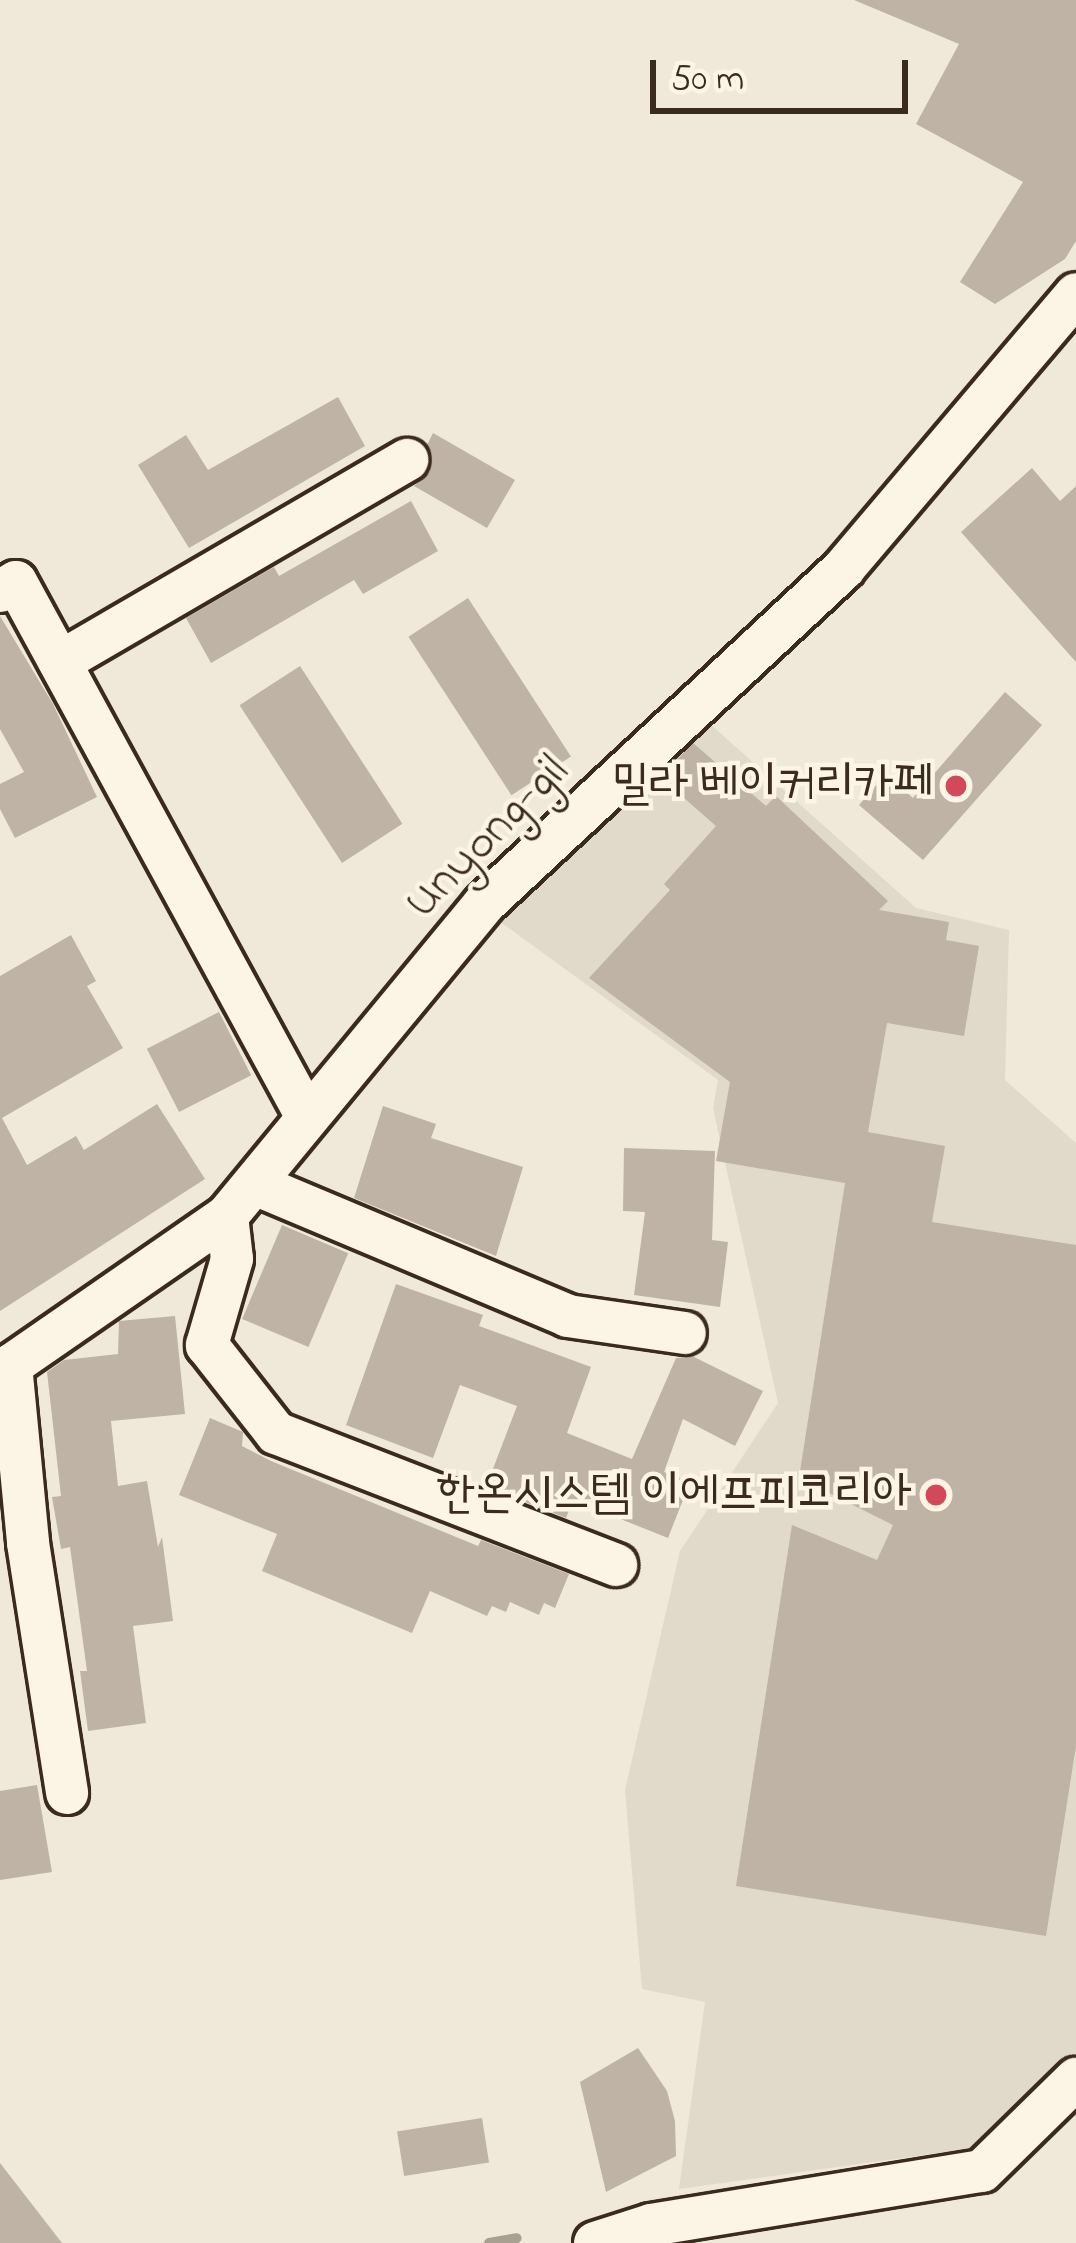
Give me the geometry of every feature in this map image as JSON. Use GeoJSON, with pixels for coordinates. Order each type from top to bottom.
{"type":"FeatureCollection","features":[{"type":"Feature","properties":{"kind":"street","name":"Unyong-gil"},"geometry":{"type":"LineString","coordinates":[[6,1369],[227,1216],[484,904],[844,568],[1076,294]]}},
{"type":"Feature","properties":{"kind":"street"},"geometry":{"type":"LineString","coordinates":[[60,662],[406,460]]}},
{"type":"Feature","properties":{"kind":"street"},"geometry":{"type":"LineString","coordinates":[[0,591],[16,582],[306,1115]]}},
{"type":"Feature","properties":{"kind":"street"},"geometry":{"type":"LineString","coordinates":[[257,1185],[568,1316],[685,1334]]}},
{"type":"Feature","properties":{"kind":"street"},"geometry":{"type":"LineString","coordinates":[[227,1216],[232,1259],[207,1345],[276,1433],[616,1565]]}},
{"type":"Feature","properties":{"kind":"street"},"geometry":{"type":"LineString","coordinates":[[6,1369],[68,1793]]}},
{"type":"Feature","properties":{"kind":"street"},"geometry":{"type":"LineString","coordinates":[[595,2243],[651,2224],[982,2171],[1076,2079]]}},
{"type":"Feature","properties":{"kind":"shaded area"},"geometry":{"type":"Polygon","coordinates":[[[700,715],[916,908],[1009,930],[1005,1080],[1076,1143],[1076,2056],[988,2146],[679,2189],[705,2002],[642,1989],[625,1790],[680,1551],[778,1403],[713,1108],[718,1080],[495,918],[700,715]]]}},
{"type":"Feature","properties":{"kind":"building"},"geometry":{"type":"Polygon","coordinates":[[[854,0],[1076,0],[1076,241],[1065,259],[995,304],[960,282],[1023,182],[916,124],[959,44],[854,0]]]}},
{"type":"Feature","properties":{"kind":"building"},"geometry":{"type":"Polygon","coordinates":[[[338,397],[365,446],[189,548],[138,465],[186,435],[208,470],[338,397]]]}},
{"type":"Feature","properties":{"kind":"building"},"geometry":{"type":"Polygon","coordinates":[[[433,433],[515,480],[487,528],[414,486],[430,472],[427,445],[433,433]]]}},
{"type":"Feature","properties":{"kind":"building"},"geometry":{"type":"Polygon","coordinates":[[[1032,468],[1060,501],[1076,486],[1076,662],[961,532],[1032,468]]]}},
{"type":"Feature","properties":{"kind":"building"},"geometry":{"type":"Polygon","coordinates":[[[411,501],[438,551],[363,594],[354,580],[211,663],[186,618],[274,567],[279,576],[411,501]]]}},
{"type":"Feature","properties":{"kind":"building"},"geometry":{"type":"Polygon","coordinates":[[[468,598],[571,757],[511,795],[408,637],[468,598]]]}},
{"type":"Feature","properties":{"kind":"building"},"geometry":{"type":"Polygon","coordinates":[[[0,616],[53,704],[97,797],[15,838],[0,809],[0,784],[24,772],[0,729],[0,616]]]}},
{"type":"Feature","properties":{"kind":"building"},"geometry":{"type":"Polygon","coordinates":[[[300,666],[402,824],[342,863],[240,705],[300,666]]]}},
{"type":"Feature","properties":{"kind":"building","name":"밀라 베이커리카페"},"geometry":{"type":"Polygon","coordinates":[[[1005,692],[1042,725],[923,860],[859,805],[886,774],[913,798],[1005,692]]]}},
{"type":"Feature","properties":{"kind":"building","name":"한온시스템 이에프피코리아"},"geometry":{"type":"Polygon","coordinates":[[[693,743],[766,806],[776,796],[888,901],[879,910],[949,922],[946,940],[979,946],[964,1036],[887,1023],[868,1132],[945,1146],[932,1222],[1076,1245],[1076,1746],[1046,1936],[736,1886],[792,1525],[877,1560],[893,1525],[799,1478],[845,1183],[716,1161],[730,1082],[589,978],[670,890],[664,884],[716,826],[660,777],[693,743]]]}},
{"type":"Feature","properties":{"kind":"building"},"geometry":{"type":"Polygon","coordinates":[[[71,935],[96,981],[87,986],[123,1048],[2,1118],[27,1165],[76,1136],[84,1150],[157,1104],[205,1179],[0,1311],[0,976],[71,935]]]}},
{"type":"Feature","properties":{"kind":"building"},"geometry":{"type":"Polygon","coordinates":[[[219,1012],[251,1075],[179,1112],[147,1049],[219,1012]]]}},
{"type":"Feature","properties":{"kind":"building"},"geometry":{"type":"Polygon","coordinates":[[[383,1106],[436,1124],[431,1138],[523,1167],[496,1256],[354,1198],[383,1106]]]}},
{"type":"Feature","properties":{"kind":"building"},"geometry":{"type":"Polygon","coordinates":[[[624,1148],[715,1151],[712,1240],[728,1242],[720,1307],[634,1295],[645,1212],[623,1211],[624,1148]]]}},
{"type":"Feature","properties":{"kind":"building"},"geometry":{"type":"Polygon","coordinates":[[[282,1225],[348,1253],[308,1347],[242,1319],[282,1225]]]}},
{"type":"Feature","properties":{"kind":"building"},"geometry":{"type":"Polygon","coordinates":[[[396,1284],[483,1315],[479,1326],[591,1367],[567,1433],[632,1459],[676,1358],[694,1357],[763,1391],[735,1446],[683,1419],[664,1472],[690,1482],[668,1538],[573,1500],[566,1518],[486,1487],[517,1406],[460,1385],[433,1458],[346,1425],[396,1284]]]}},
{"type":"Feature","properties":{"kind":"building"},"geometry":{"type":"Polygon","coordinates":[[[175,1316],[185,1414],[111,1421],[118,1486],[147,1481],[158,1547],[162,1537],[173,1621],[133,1626],[146,1723],[88,1731],[80,1671],[87,1671],[70,1547],[61,1549],[52,1497],[61,1496],[47,1372],[64,1360],[118,1354],[119,1321],[175,1316]]]}},
{"type":"Feature","properties":{"kind":"building"},"geometry":{"type":"Polygon","coordinates":[[[210,1418],[243,1432],[242,1446],[271,1461],[478,1546],[481,1540],[569,1574],[555,1608],[544,1603],[539,1615],[510,1602],[506,1612],[492,1606],[487,1616],[430,1591],[412,1633],[262,1571],[277,1534],[179,1495],[210,1418]]]}},
{"type":"Feature","properties":{"kind":"building"},"geometry":{"type":"Polygon","coordinates":[[[37,1785],[52,1872],[0,1880],[0,1791],[37,1785]]]}},
{"type":"Feature","properties":{"kind":"building"},"geometry":{"type":"Polygon","coordinates":[[[638,2048],[667,2091],[675,2121],[676,2156],[606,2192],[580,2082],[638,2048]]]}},
{"type":"Feature","properties":{"kind":"building"},"geometry":{"type":"Polygon","coordinates":[[[482,2118],[489,2162],[404,2176],[397,2131],[482,2118]]]}},
{"type":"Feature","properties":{"kind":"building"},"geometry":{"type":"Polygon","coordinates":[[[0,2163],[62,2243],[0,2243],[0,2163]]]}},
{"type":"Feature","properties":{"kind":"waterway"},"geometry":{"type":"LineString","coordinates":[[489,2243],[517,2238]]}},
{"type":"Feature","properties":{"kind":"place","name":"밀라 베이커리카페"},"geometry":{"type":"Point","coordinates":[956,786]}},
{"type":"Feature","properties":{"kind":"place","name":"한온시스템 이에프피코리아"},"geometry":{"type":"Point","coordinates":[936,1495]}}]}
